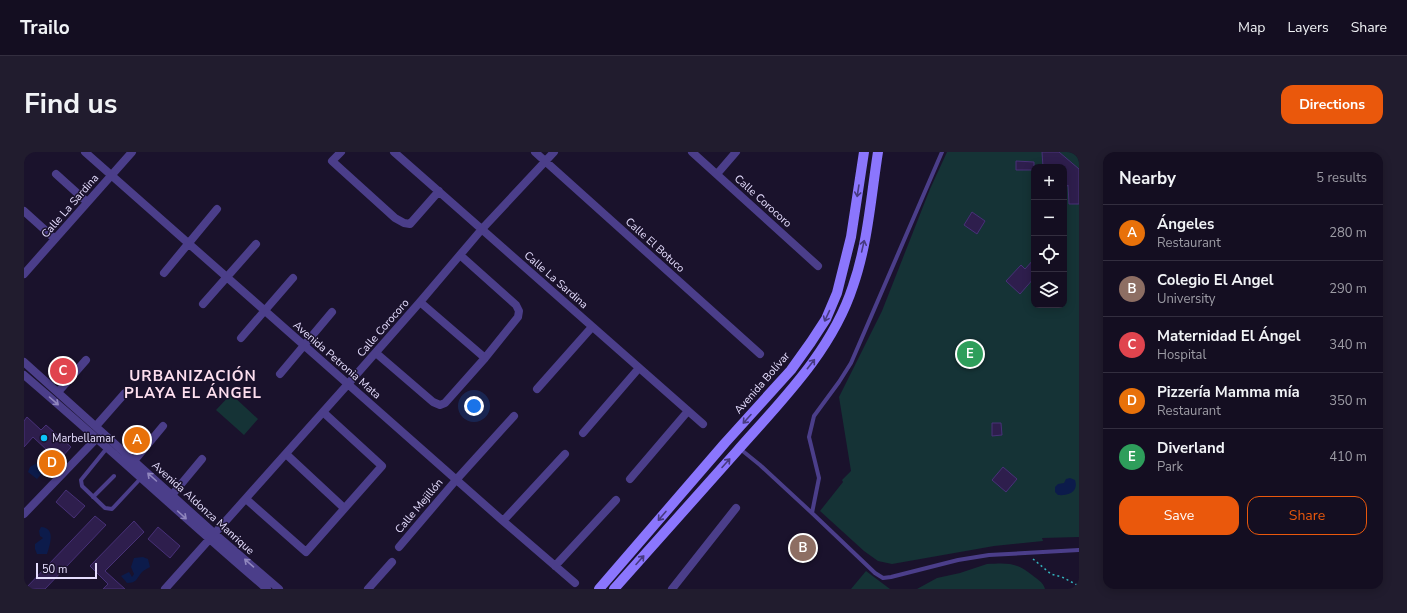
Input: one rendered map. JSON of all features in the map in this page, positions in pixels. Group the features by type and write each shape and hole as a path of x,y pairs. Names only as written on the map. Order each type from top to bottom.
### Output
{"street":[{"name":"Avenida Petronia Mata","path":"85,152 456,480 575,583"},
{"name":"Calle La Sardina","path":"24,274 132,152"},
{"path":"341,152 332,161 395,218 404,223 410,224 439,191"},
{"name":"Calle La Sardina","path":"394,152 703,424"},
{"name":"Calle El Botuco","path":"535,152 760,354"},
{"name":"Calle Corocoro","path":"165,589 376,353 482,229 554,152"},
{"name":"Calle Corocoro","path":"692,152 818,266"},
{"path":"717,174 736,152"},
{"name":"Avenida Bolívar","path":"598,589 725,443 791,370 826,319 837,293 851,237 864,152"},
{"path":"614,589 788,393 827,342 842,313 853,286 864,243 878,152"},
{"path":"56,174 87,202"},
{"path":"164,273 217,209"},
{"path":"24,211 55,239"},
{"path":"203,304 256,244"},
{"path":"376,353 433,402 440,405 445,403 485,358 518,317 519,311 516,305 460,255"},
{"path":"240,338 293,278"},
{"path":"420,302 485,358"},
{"path":"280,374 332,312"},
{"path":"537,389 592,327"},
{"path":"58,392 86,360"},
{"name":"Avenida Aldonza Manrique","path":"24,362 172,495 212,537 267,589"},
{"path":"583,433 640,368"},
{"name":"Avenida Aldonza Manrique","path":"24,375 141,478 212,537 279,589"},
{"path":"96,426 125,393"},
{"path":"630,479 688,411"},
{"path":"246,499 306,552 382,466 323,412"},
{"name":"Calle Mejillón","path":"399,547 456,480 514,416"},
{"path":"134,461 163,426"},
{"path":"24,514 97,438"},
{"path":"286,454 344,508"},
{"path":"503,521 565,454"},
{"path":"172,495 202,459"},
{"path":"555,566 616,500"},
{"path":"672,589 736,508"},
{"path":"368,589 392,562"}],"lane":[{"path":"812,513 819,478 809,437 814,416 851,363 942,152"},
{"path":"108,448 81,480 82,486 105,508 112,508 141,478"},
{"path":"739,448 760,465 875,573 883,578 958,560 989,555 1079,550"},
{"path":"93,497 114,476"}],"path":[{"path":"1026,552 1051,574 1062,577 1079,586"}],"green space":[{"path":"947,152 1079,152 1079,537 1042,538 1043,541 994,546 892,564 878,561 864,551 820,511 843,482 842,480 851,471 839,397 882,311 930,189"},
{"path":"231,394 258,419 244,435 216,410"},
{"path":"987,564 1011,564 1021,568 1040,581 1045,589 917,589 937,578 960,573"},
{"path":"866,571 890,589 851,589"}],"water":[{"path":"37,463 46,469 37,479 28,472 30,467"},
{"path":"1070,478 1075,480 1076,484 1074,490 1069,494 1058,495 1055,492 1055,487 1058,484 1064,483 1066,479"},
{"path":"41,527 49,530 51,537 47,554 37,554 35,549 35,544 43,538 40,536 39,531"},
{"path":"143,557 148,559 150,567 142,572 135,581 127,583 121,576 129,572 132,577 134,574 131,567 134,558"}],"building":[{"path":"1042,152 1059,152 1079,169 1079,204 1069,204 1067,164 1043,164"},
{"path":"1016,161 1034,162 1034,164 1031,164 1031,170 1016,170"},
{"path":"972,212 985,221 977,234 964,225"},
{"path":"1031,262 1031,281 1020,294 1006,281 1021,265 1025,269"},
{"path":"27,417 41,430 46,425 71,447 50,470 41,461 49,452 33,437 24,447 24,421"},
{"path":"992,423 1001,423 1002,435 992,436"},
{"path":"1003,467 1017,479 1006,492 992,480"},
{"path":"66,490 85,506 74,518 56,502"},
{"path":"95,516 106,525 45,589 25,589"},
{"path":"134,521 144,532 105,571 125,589 103,589 108,584 90,566"},
{"path":"158,527 180,546 170,558 148,539"}],"place":[{"name":"Diverland","path":"970,354"},
{"name":"Maternidad El Ángel","path":"63,371"},
{"name":"Marbellamar","path":"44,438"},
{"name":"Ángeles","path":"137,440"},
{"name":"Pizzería Mamma mía","path":"52,463"},
{"name":"Colegio El Angel","path":"803,548"}],"district":[{"name":"URBANIZACIÓN PLAYA EL ÁNGEL","path":"193,384"}]}
